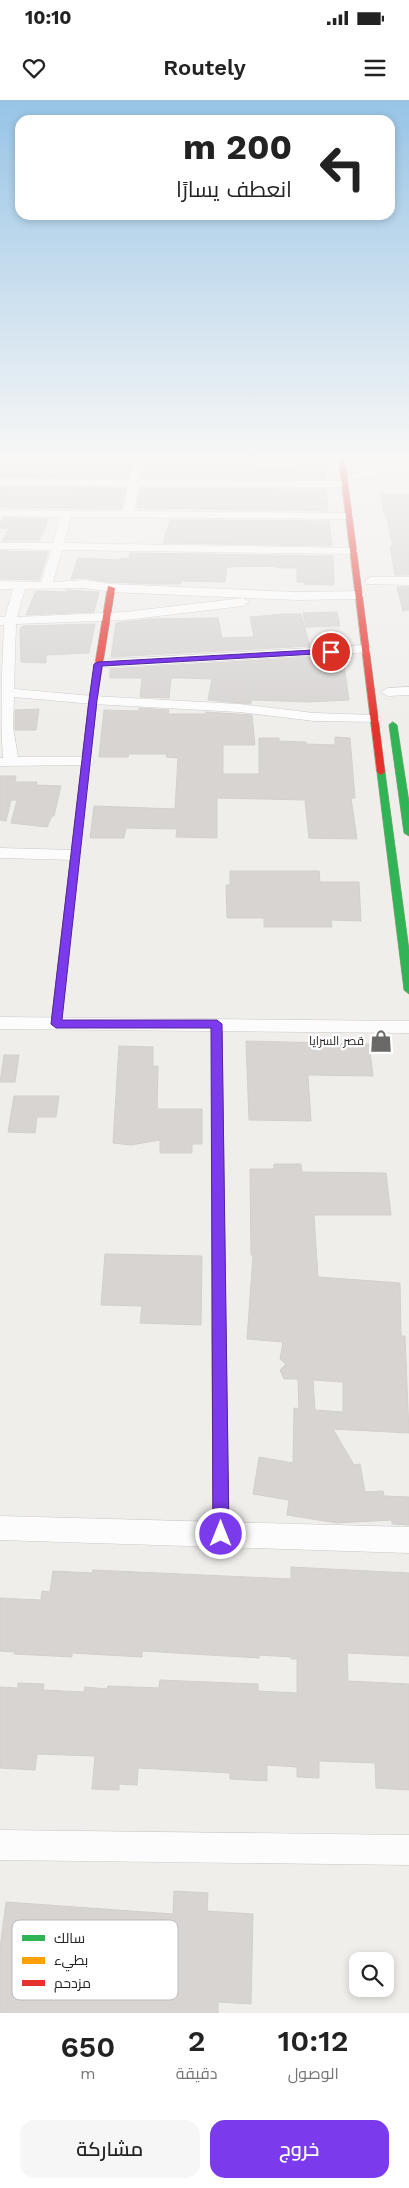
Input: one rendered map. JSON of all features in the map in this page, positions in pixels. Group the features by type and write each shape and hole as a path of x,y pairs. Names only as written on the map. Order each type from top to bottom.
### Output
{"street":[{"path":"46,586 55,549"},
{"path":"251,549 354,551 409,990"},
{"path":"369,566 374,595"},
{"path":"371,581 409,581"},
{"path":"0,585 46,586 85,584 112,588 298,596 360,595"},
{"path":"20,586 5,621 4,692 6,762 87,761"},
{"path":"56,1024 93,700 105,617 112,588"},
{"path":"5,621 146,614 298,596"},
{"path":"98,664 366,649"},
{"path":"409,691 389,696 402,739 409,833"},
{"path":"4,692 93,700 239,708 314,717 374,719"},
{"path":"0,854 74,855"},
{"path":"1,1028 56,1024 409,1027"},
{"path":"217,1024 221,1534"},
{"path":"0,1528 409,1540"},
{"path":"0,1845 409,1850"}],"building":[{"path":"391,549 409,549 409,575 395,575"},
{"path":"0,551 48,552 39,580 0,579"},
{"path":"130,553 333,556 334,585 297,582 297,568 278,568 276,566 227,567 225,582 180,581 180,584 153,584 108,582 85,578 71,579 78,558 120,560 120,558 129,559"},
{"path":"397,587 409,587 409,610 403,611"},
{"path":"67,590 99,592 94,612 26,615 36,591 67,592"},
{"path":"337,612 340,626 306,627 303,613"},
{"path":"301,614 310,646 111,657 116,623 150,619 218,618 222,638 254,637 250,617"},
{"path":"95,624 89,653 46,655 46,663 21,662 20,630 22,626"},
{"path":"313,657 343,658 349,700 307,702 251,700 251,704 208,700 212,679 182,678 171,678 169,698 140,697 142,678 110,678 110,669"},
{"path":"139,708 169,710 168,714 206,714 206,712 252,715 255,745 223,745 223,774 259,774 259,738 279,738 279,741 335,745 335,737 350,738 355,798 351,798 357,839 309,838 305,800 217,798 217,838 176,837 177,829 126,828 124,838 90,838 94,806 175,809 178,758 166,757 167,754 129,754 128,757 99,757 104,710 139,711"},
{"path":"39,709 36,730 15,730 15,710"},
{"path":"0,776 16,776 15,782 37,782 36,785 61,786 54,816 52,816 47,827 11,823 17,800 11,800 6,821 0,820"},
{"path":"230,871 319,871 320,882 359,882 361,921 331,920 332,927 264,927 264,918 227,918 226,885 230,885"},
{"path":"246,1041 369,1044 373,1076 308,1075 311,1121 249,1120"},
{"path":"119,1046 153,1047 153,1066 158,1066 157,1109 202,1109 202,1144 192,1144 192,1153 160,1153 160,1140 131,1145 113,1143"},
{"path":"4,1055 19,1055 15,1082 0,1082"},
{"path":"14,1096 59,1096 56,1117 37,1117 35,1133 8,1132"},
{"path":"274,1164 301,1164 302,1172 386,1173 391,1215 314,1215 318,1277 400,1283 401,1336 405,1336 409,1433 333,1429 354,1465 360,1464 365,1492 383,1491 384,1496 409,1497 409,1525 392,1524 392,1520 337,1523 287,1515 289,1500 253,1494 259,1457 293,1463 294,1408 299,1409 298,1379 284,1379 280,1370 286,1364 280,1359 283,1342 247,1339 253,1255 251,1255 250,1169 274,1169","holes":["313,1380 343,1382 343,1412 315,1410"]},
{"path":"105,1254 202,1256 201,1325 140,1323 142,1306 101,1305"},
{"path":"291,1567 409,1573 409,1656 347,1653 348,1681 409,1684 409,1790 376,1788 375,1763 319,1761 319,1778 297,1777 297,1767 267,1765 267,1781 230,1779 230,1773 138,1768 137,1785 119,1784 119,1790 92,1789 95,1756 37,1754 35,1770 0,1768 0,1687 18,1688 18,1683 44,1684 43,1690 84,1692 85,1687 107,1689 108,1686 159,1688 160,1680 258,1684 258,1691 297,1693 297,1659 259,1655 259,1658 142,1651 142,1657 72,1653 72,1657 14,1654 15,1652 0,1651 0,1598 41,1600 42,1591 50,1592 53,1571 92,1573 93,1570 291,1579"},
{"path":"174,1891 208,1893 207,1911 253,1914 251,2004 218,2002 218,2013 0,2013 0,1948 6,1902 173,1914"}],"traffic: fast":[{"path":"393,725 409,833"},
{"path":"381,772 409,990"}],"traffic: slow":[{"path":"56,1024 82,795"},
{"path":"217,1024 219,1334"}],"traffic: jam":[{"path":"353,549 381,772"},
{"path":"82,795 93,700 111,588"},
{"path":"219,1334 221,1534"}],"place":[{"name":"قصر السرايا","path":"381,1041"}],"route":[{"path":"221,1534 217,1024 56,1024 93,700 98,664 331,652"}]}
